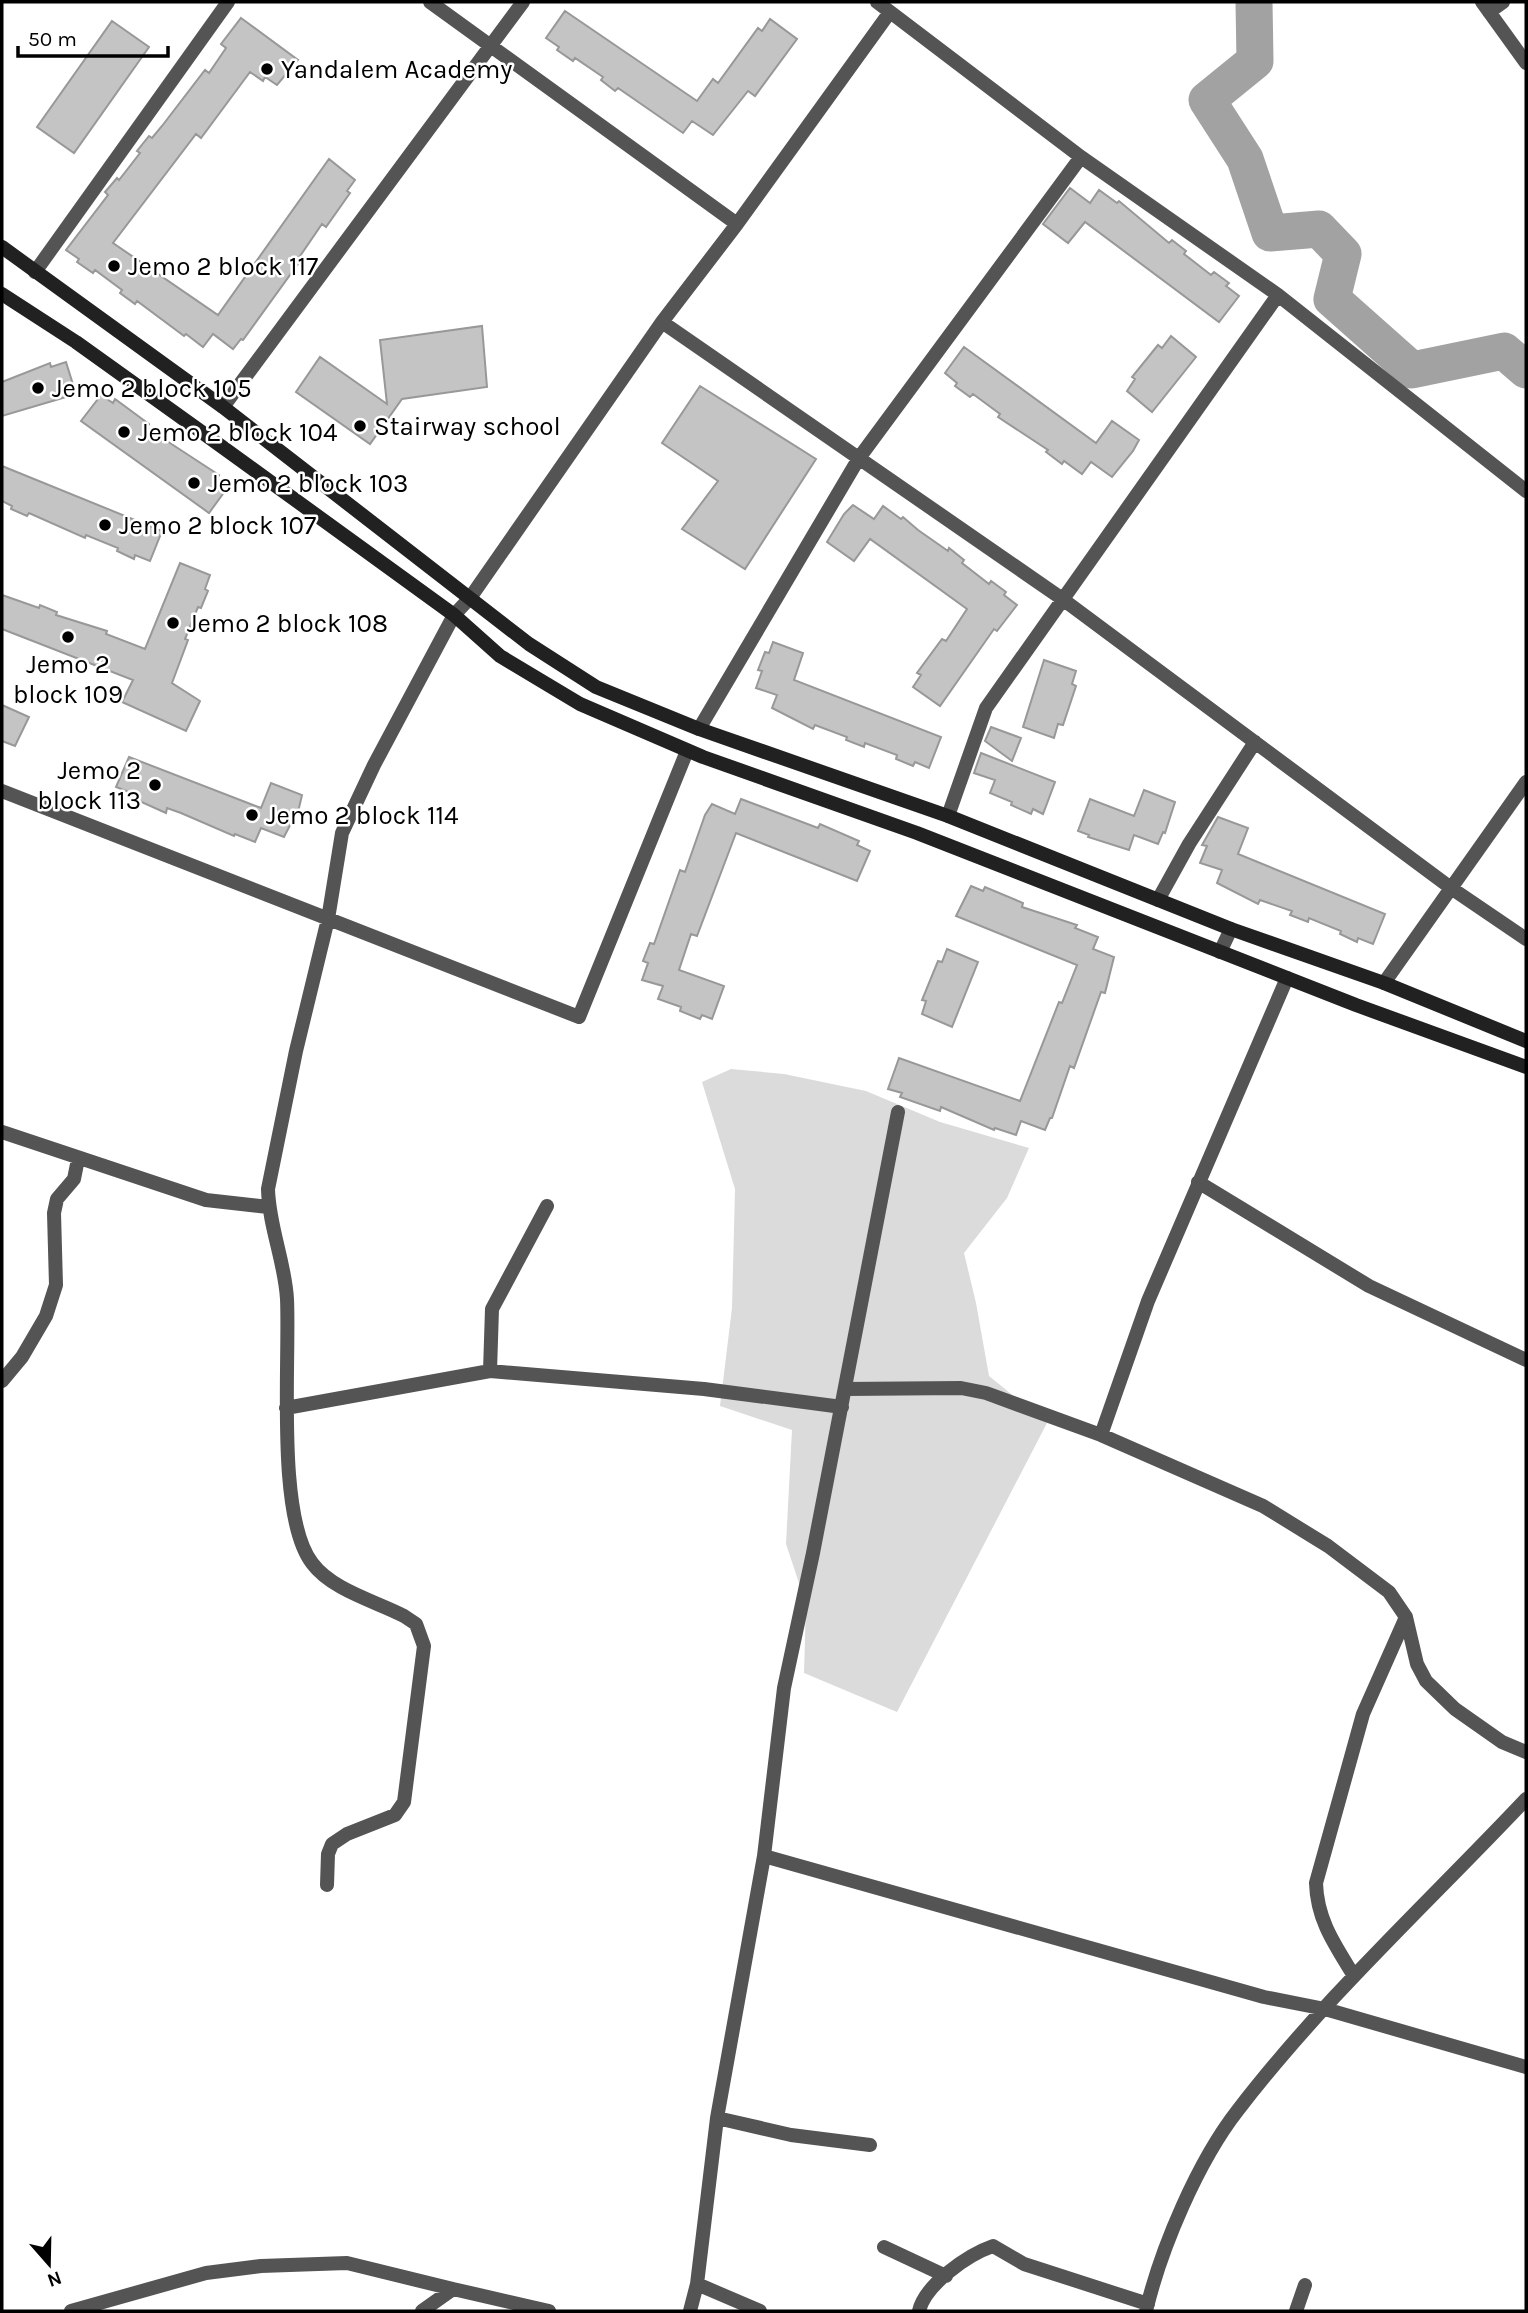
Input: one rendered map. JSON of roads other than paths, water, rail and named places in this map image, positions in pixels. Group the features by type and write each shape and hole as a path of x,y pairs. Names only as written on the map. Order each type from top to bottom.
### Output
{"street":[{"path":"35,272 228,2"},
{"path":"430,2 737,224"},
{"path":"223,407 523,2"},
{"path":"877,2 1081,157 1278,295 1526,491"},
{"path":"1503,2 1485,7 1526,63"},
{"path":"327,1885 328,1854 332,1844 347,1833 395,1815 404,1802 424,1646 416,1624 328,1580 313,1564 303,1547 293,1496 286,1408 287,1297 268,1207 268,1189 293,1063 328,919 342,833 374,765 454,615 470,598 662,322 737,224 890,12"},
{"path":"699,729 859,458 1081,157"},
{"path":"2,247 223,407 529,644 596,687 699,729 948,816 1231,929 1384,983 1526,1041"},
{"path":"2,295 108,365 454,615 500,656 592,710 687,751 917,833 1526,1068"},
{"path":"948,816 986,708 1061,598 1278,295"},
{"path":"662,322 1061,598 1451,888 1526,939"},
{"path":"1158,900 1189,844 1255,742"},
{"path":"2,791 579,1017 687,751"},
{"path":"1384,983 1526,782"},
{"path":"1220,952 1231,929"},
{"path":"1101,1435 1148,1301 1287,978"},
{"path":"690,2311 697,2284 717,2118 764,1856 784,1688 842,1407 898,1112"},
{"path":"2,1132 206,1200 268,1207"},
{"path":"2,1381 22,1357 46,1316 56,1285 54,1213 57,1199 74,1180 78,1158"},
{"path":"1198,1182 1369,1286 1526,1360"},
{"path":"491,1371 492,1309 547,1206"},
{"path":"286,1408 491,1371 704,1389 842,1407"},
{"path":"845,1389 961,1388 986,1393 1101,1435 1263,1506 1328,1546 1389,1592 1406,1617 1417,1664 1426,1681 1455,1709 1502,1742 1526,1752"},
{"path":"1354,1976 1324,1927 1317,1903 1316,1883 1363,1714 1406,1617"},
{"path":"919,2311 922,2297 979,2251 993,2246 1024,2264 1147,2308 1186,2196 1236,2111 1354,1976 1526,1799"},
{"path":"764,1856 1264,1997 1325,2009 1526,2067"},
{"path":"717,2118 791,2134 870,2145"},
{"path":"884,2247 946,2276"},
{"path":"71,2311 206,2273 261,2266 346,2263 549,2311"},
{"path":"697,2284 760,2311"},
{"path":"1296,2311 1305,2285"},
{"path":"422,2311 453,2289"}],"waterway":[{"path":"1254,2 1255,61 1207,100 1245,159 1270,233 1319,229 1343,254 1332,299 1412,370 1504,351 1526,370"}],"place":[{"name":"Yandalem Academy","path":"267,69"},
{"name":"Jemo 2 block 117","path":"114,266"},
{"name":"Jemo 2 block 105","path":"38,388"},
{"name":"Stairway school","path":"360,426"},
{"name":"Jemo 2 block 104","path":"124,432"},
{"name":"Jemo 2 block 103","path":"194,483"},
{"name":"Jemo 2 block 107","path":"105,525"},
{"name":"Jemo 2 block 108","path":"173,623"},
{"name":"Jemo 2 block 109","path":"68,637"},
{"name":"Jemo 2 block 113","path":"155,785"},
{"name":"Jemo 2 block 114","path":"252,815"}]}
